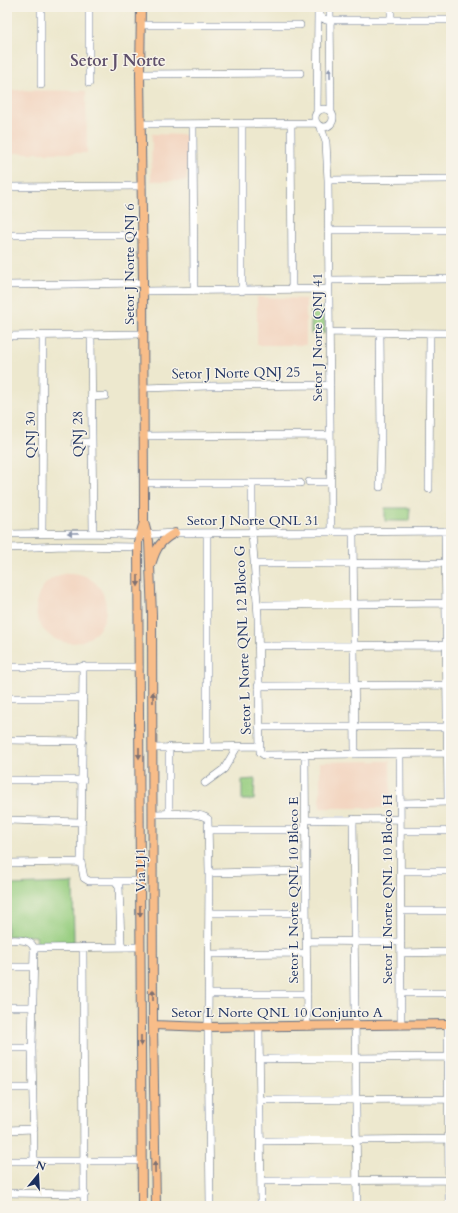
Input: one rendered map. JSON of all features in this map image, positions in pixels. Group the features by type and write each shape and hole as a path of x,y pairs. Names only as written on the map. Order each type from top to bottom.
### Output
{"main road":[{"name":"Setor J Norte QNJ 6","path":"141,7 142,25 140,74 144,534"},
{"path":"151,569 157,548 165,539 175,533"},
{"name":"Via LJ1","path":"142,1206 138,548 144,534"},
{"name":"Via LJ1","path":"144,534 151,569 152,615 153,1025 156,1206"},
{"path":"138,615 139,612 143,611 152,615"},
{"path":"139,724 148,728 153,725"},
{"path":"140,836 141,839 145,840 152,838"},
{"path":"140,852 142,849 146,850 153,856"},
{"name":"Setor L Norte QNL 10 Conjunto A","path":"153,1025 208,1027 449,1024"},
{"path":"142,1094 143,1096 147,1097 155,1094"},
{"path":"142,1108 143,1106 147,1106 154,1110"}],"street":[{"path":"41,7 41,85"},
{"path":"89,7 89,83"},
{"path":"326,142 330,125 333,120 331,112 330,7"},
{"path":"392,7 392,20"},
{"path":"317,9 321,17 330,20 451,20"},
{"path":"317,9 317,120 326,142"},
{"path":"142,25 300,25"},
{"path":"140,74 300,73"},
{"path":"317,120 323,109 331,112"},
{"path":"141,124 291,124 317,120"},
{"path":"317,120 324,128 330,125"},
{"path":"193,124 194,289"},
{"path":"242,124 242,291"},
{"path":"291,124 292,289"},
{"name":"Setor J Norte QNJ 41","path":"326,142 330,280 331,532"},
{"path":"328,180 451,180"},
{"path":"7,187 142,186"},
{"path":"328,230 451,230"},
{"path":"7,236 142,235"},
{"path":"330,280 451,279"},
{"path":"7,285 143,287 242,291 329,289"},
{"path":"330,332 451,333"},
{"path":"380,333 380,487"},
{"path":"429,489 430,333"},
{"path":"7,336 142,334"},
{"name":"QNJ 28","path":"91,335 92,442 96,533 102,538 100,546"},
{"name":"QNJ 30","path":"42,336 42,534"},
{"name":"Setor J Norte QNJ 25","path":"143,388 330,385"},
{"path":"91,397 105,396"},
{"path":"143,436 330,435"},
{"path":"75,443 92,442"},
{"path":"309,482 330,482"},
{"path":"144,483 300,483"},
{"name":"Setor L Norte QNL 12 Bloco G","path":"252,484 252,533 258,606 259,748"},
{"path":"400,803 449,802 446,685 446,563 448,531"},
{"name":"Setor J Norte QNL 31","path":"7,534 352,533 448,531"},
{"path":"207,533 207,746"},
{"path":"352,533 354,563 355,754"},
{"path":"7,548 100,546 138,548"},
{"path":"255,564 446,563"},
{"path":"258,606 446,603"},
{"path":"258,646 446,645"},
{"path":"83,666 81,862 84,878 86,880 119,883 140,881"},
{"path":"7,667 139,667"},
{"path":"258,686 355,687 446,685"},
{"path":"7,698 83,698"},
{"path":"259,727 447,726"},
{"path":"7,740 82,741"},
{"path":"153,748 207,746 259,748 264,754 447,753"},
{"path":"169,747 169,814"},
{"path":"205,783 224,769 237,747"},
{"name":"Setor L Norte QNL 10 Bloco E","path":"305,754 307,1026"},
{"name":"Setor L Norte QNL 10 Bloco H","path":"400,754 400,942 402,1025"},
{"path":"7,780 82,780"},
{"path":"153,814 197,814 208,819 210,1206"},
{"path":"353,819 357,1206"},
{"path":"306,820 400,819"},
{"path":"7,820 82,822"},
{"path":"209,830 306,830"},
{"path":"400,831 451,831"},
{"path":"7,863 81,862"},
{"path":"209,873 306,871"},
{"path":"400,871 451,871"},
{"path":"119,883 121,946"},
{"path":"401,911 451,911"},
{"path":"209,913 306,913"},
{"path":"7,940 24,940 31,943 34,948 32,1007 34,1161"},
{"path":"306,941 400,942"},
{"path":"34,948 140,947"},
{"path":"83,948 84,1206"},
{"path":"401,953 451,952"},
{"path":"209,954 306,953"},
{"path":"7,967 33,967"},
{"path":"401,993 451,992"},
{"path":"210,994 307,994"},
{"path":"7,1007 32,1007"},
{"path":"449,1024 449,1206"},
{"path":"259,1026 261,1206"},
{"path":"7,1048 32,1048"},
{"path":"260,1059 448,1057"},
{"path":"7,1088 33,1088"},
{"path":"260,1100 448,1099"},
{"path":"7,1130 34,1129"},
{"path":"261,1141 448,1139"},
{"path":"7,1161 142,1160"},
{"path":"261,1181 449,1180"},
{"path":"7,1193 85,1194"}],"shaded area":[{"path":"7,90 86,91 87,153 7,153"},
{"path":"152,134 187,135 187,181 151,181"},
{"path":"257,297 306,299 306,345 257,345"},
{"path":"64,573 78,573 91,578 101,588 106,601 106,615 101,628 91,638 78,643 64,643 51,638 41,628 36,615 36,601 41,588 51,578"},
{"path":"390,761 391,808 320,808 320,762"}],"green space":[{"path":"311,308 325,308 325,333 311,334"},
{"path":"385,508 410,508 409,521 385,521"},
{"path":"255,779 254,800 242,800 242,780"},
{"path":"73,883 74,942 37,945 36,936 7,936 7,885"}],"district":[{"name":"Setor J Norte","path":"118,61"}]}
